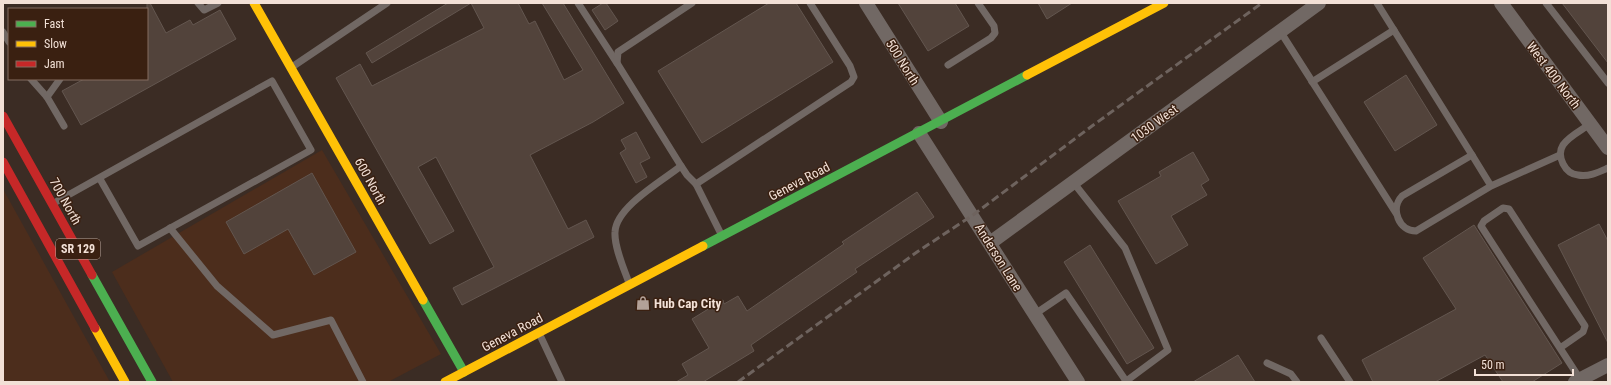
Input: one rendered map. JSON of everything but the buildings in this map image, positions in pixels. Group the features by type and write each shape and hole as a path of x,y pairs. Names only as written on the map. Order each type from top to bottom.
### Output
{"main road":[{"name":"600 North","path":"254,3 466,375"},
{"name":"Geneva Road","path":"445,382 466,375 539,332 941,122 1164,3"},
{"name":"700 North","path":"3,116 152,382"},
{"name":"SR 129","path":"3,162 125,382"}],"street":[{"name":"500 North","path":"866,3 941,122"},
{"name":"1030 West","path":"990,243 1318,3"},
{"name":"West 400 North","path":"1501,3 1608,148"},
{"name":"Anderson Lane","path":"919,133 1078,382"},
{"path":"1577,381 1608,365"}],"lane":[{"path":"198,3 204,10 218,3"},
{"path":"291,67 387,3"},
{"path":"578,3 681,166 696,184 722,236"},
{"path":"617,63 618,52 692,3"},
{"path":"696,184 851,82 854,77 850,66 810,3"},
{"path":"948,65 991,38 995,33 994,26 978,3"},
{"path":"1377,3 1491,186"},
{"path":"1546,3 1608,83"},
{"path":"1312,82 1394,30"},
{"path":"1280,31 1405,229 1408,231 1416,231 1491,186 1560,155"},
{"path":"32,80 47,97 64,126"},
{"path":"47,97 59,80"},
{"path":"53,204 100,179 272,81 311,150 138,246 100,179"},
{"path":"1590,124 1563,145 1560,155 1563,163 1567,169 1577,175 1594,174 1608,168"},
{"path":"1396,213 1395,206 1402,196 1472,155"},
{"path":"629,285 618,249 615,232 620,215 632,203 681,166"},
{"path":"1035,314 1066,293 1126,382 1168,350 1125,248 1073,182"},
{"path":"1560,348 1583,332 1585,326 1509,209 1503,208 1484,221 1481,226 1560,348 1577,381"},
{"path":"170,228 217,286 273,335 332,320 363,382"},
{"path":"539,332 562,382"},
{"path":"1321,338 1350,382"},
{"path":"1267,363 1291,374 1298,382"}],"shaded area":[{"path":"322,150 441,354 388,382 173,382 112,272"},
{"path":"3,189 110,382 3,382"}],"railway":[{"path":"738,382 917,252 973,215 1092,126 1262,3"}],"traffic: fast":[{"path":"703,246 1027,75"},
{"path":"92,275 152,382"},
{"path":"423,300 464,372"}],"traffic: slow":[{"path":"254,3 423,300"},
{"path":"1027,75 1164,3"},
{"path":"445,382 703,246"},
{"path":"95,328 125,382"}],"traffic: jam":[{"path":"3,116 92,275"},
{"path":"3,162 95,328"}],"place":[{"name":"Hub Cap City","path":"643,303"}]}
